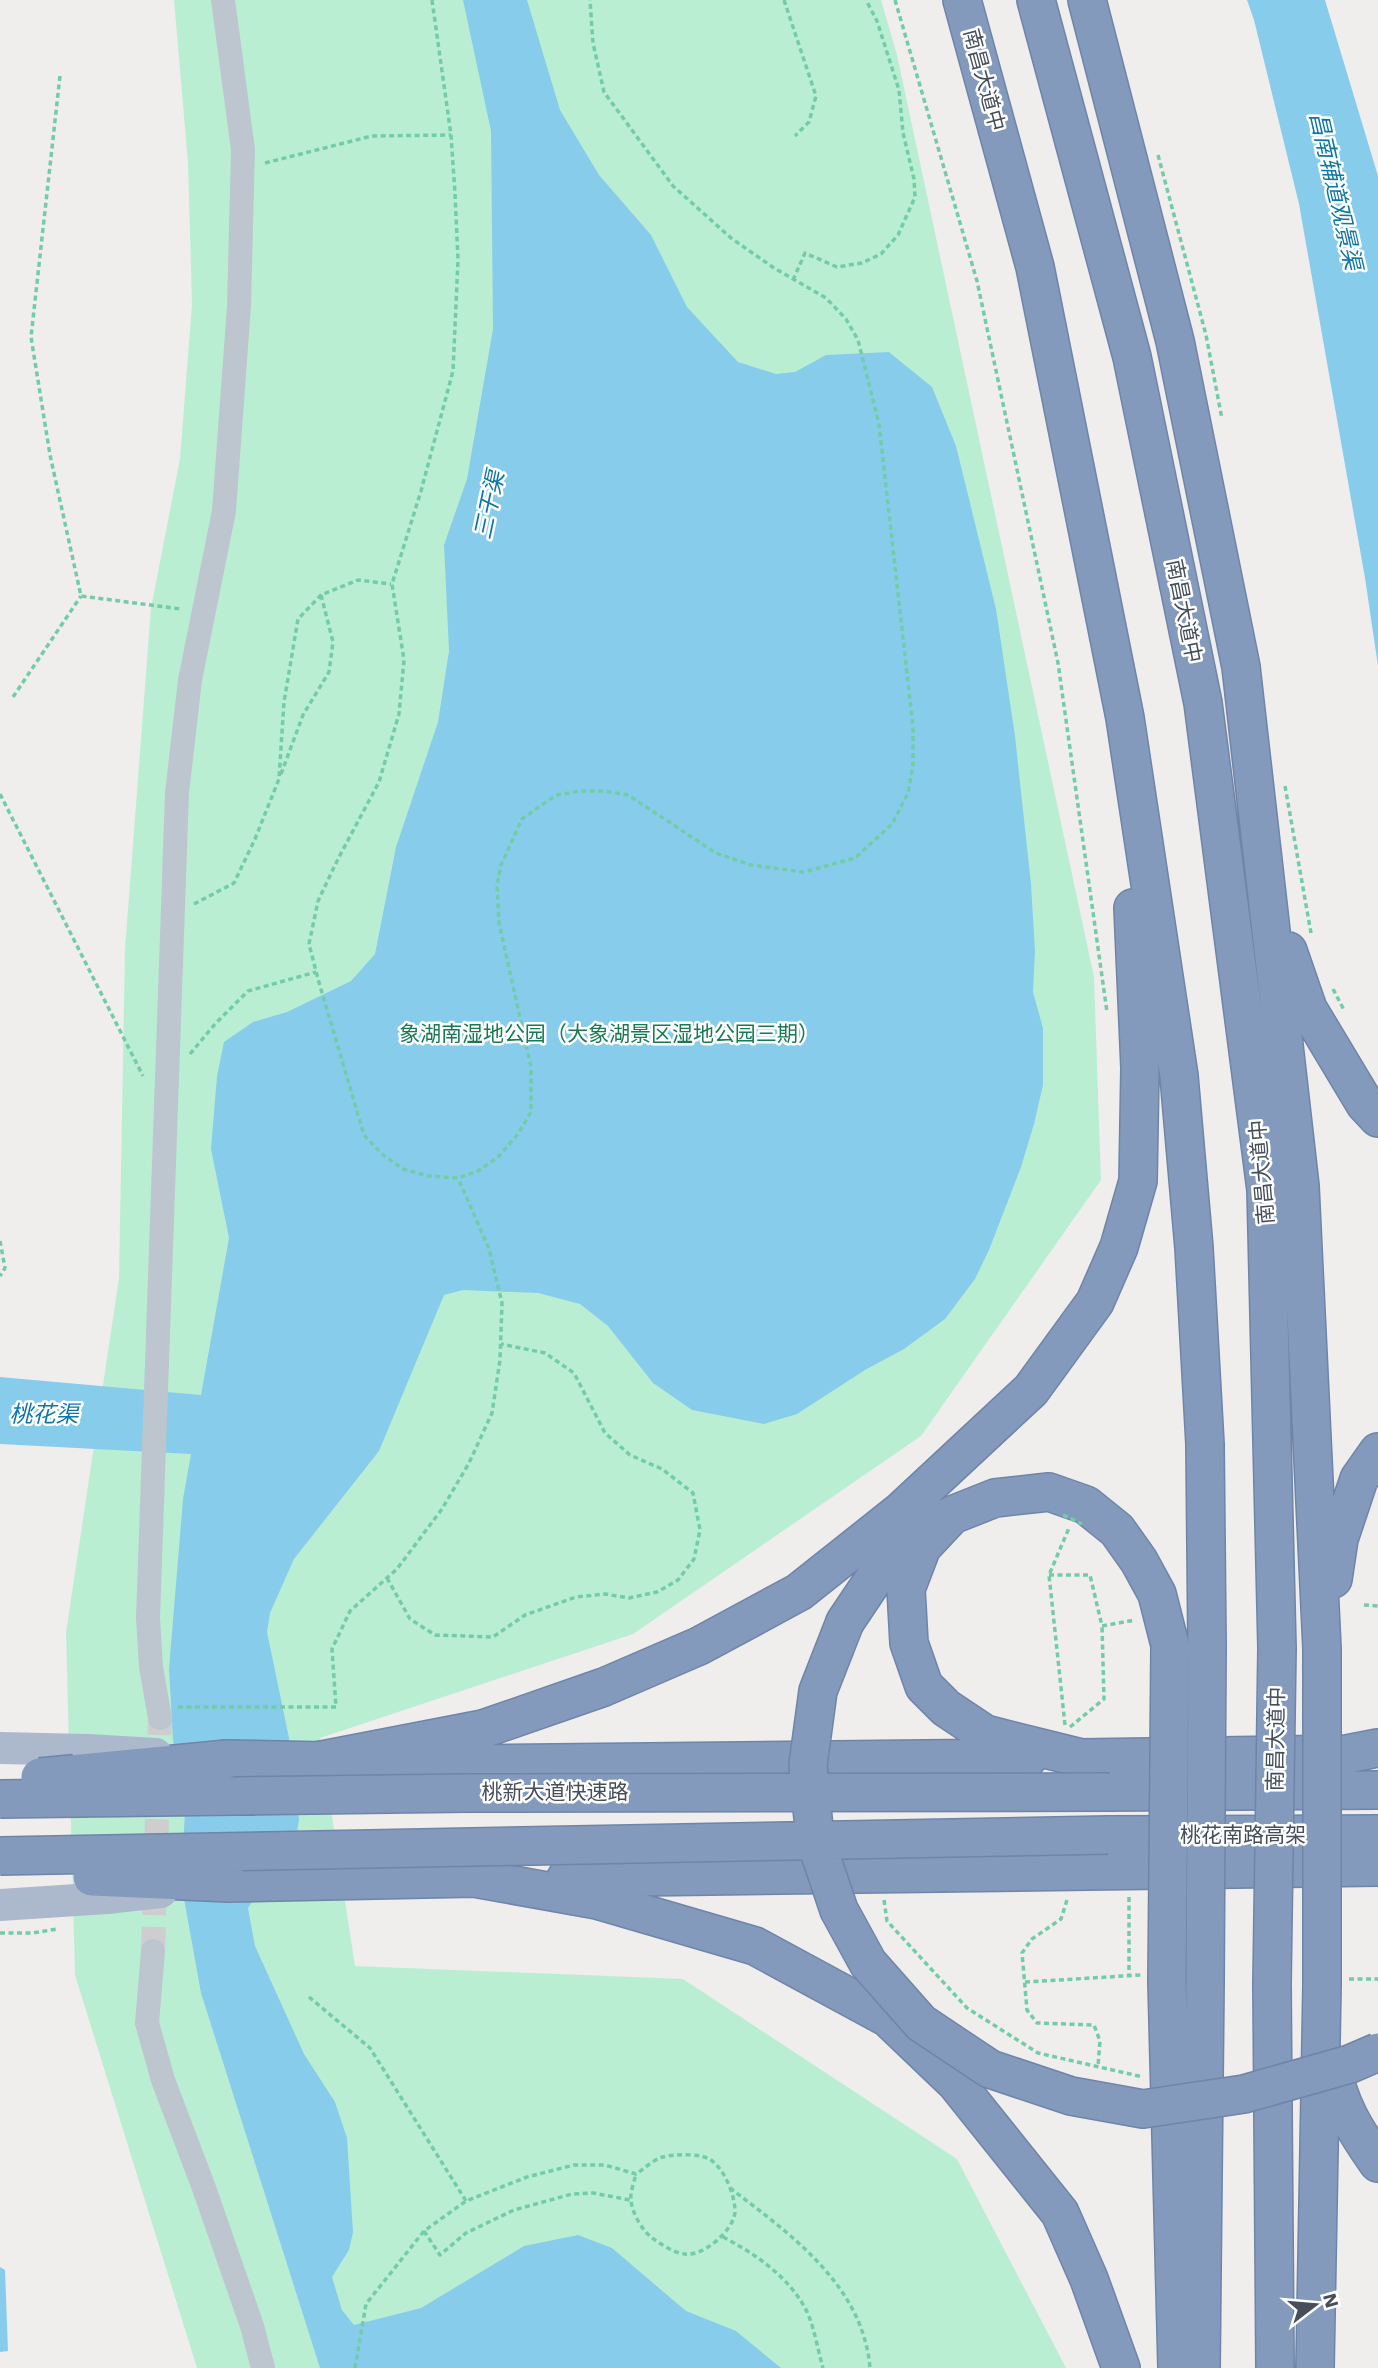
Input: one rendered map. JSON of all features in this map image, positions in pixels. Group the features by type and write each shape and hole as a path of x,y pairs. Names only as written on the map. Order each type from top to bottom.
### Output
{"highway":[{"name":"南昌大道中","path":"962,0 1035,267 1125,718 1181,1089 1194,1248 1205,1444 1207,1646 1201,2368"},
{"name":"南昌大道中","path":"1036,0 1132,357 1203,703 1266,1190 1278,1648 1272,1984 1275,2368"},
{"path":"1087,0 1175,341 1241,667 1279,925 1308,1009 1372,1111"},
{"path":"1241,667 1300,1186 1322,1649 1322,1985 1315,2368"},
{"path":"1125,718 1140,1068 1138,1181 1119,1247 1095,1302 1031,1390 943,1497 890,1555 845,1622 818,1691 808,1765 815,1839 839,1910 868,1963 921,2023 990,2069 1071,2096 1143,2109 1244,2095 1350,2064 1378,2052"},
{"path":"312,1762 483,1729 604,1687 699,1646 799,1592 901,1511 1031,1390"},
{"path":"1322,1649 1339,1539 1359,1479 1378,1452"},
{"path":"1177,2368 1167,1982 1170,1646 1157,1594 1139,1561 1117,1530 1086,1505 1049,1492 995,1498 952,1515 922,1547 906,1589 909,1643 924,1686 946,1708 985,1734 1075,1740 1368,1752"},
{"path":"0,1780 227,1759 469,1765 1075,1740"},
{"name":"桃花南路高架","path":"1110,1791 1378,1790"},
{"name":"桃新大道快速路","path":"0,1799 468,1793 1110,1791"},
{"name":"桃花南路高架","path":"0,1856 1108,1835 1378,1834"},
{"path":"1289,1867 1378,1875"},
{"path":"0,1872 229,1883 1378,1867"},
{"path":"474,1878 597,1900 755,1946 888,2018 956,2083 1059,2213 1089,2279 1121,2368"},
{"path":"1322,1985 1335,2087 1356,2132 1378,2162"}],"main road":[{"path":"0,1748 88,1750 227,1759"},
{"path":"0,1905 107,1898 229,1883"}],"lane":[{"path":"160,1712 151,1667 148,1618 157,1084 173,914 177,793 190,680 224,511 239,306 243,150 223,0"},
{"path":"153,1951 147,2023 163,2080 252,2326 263,2368"}],"path":[{"path":"432,0 452,135 458,260 453,371 421,491 392,584 404,660 399,714 379,782 318,901 310,944 364,1135 383,1155 404,1169 428,1176 458,1178 478,1171 498,1157 518,1134 531,1112 531,1067 499,923 497,886 501,864 522,819 557,794 604,791 628,795 716,853 751,865 804,872 855,858 892,824 908,793 913,765 913,727 879,424 858,340 846,319 826,298 793,280 731,238 673,186 604,92 593,43 590,0"},
{"path":"784,0 816,96 809,122 795,136"},
{"path":"793,280 806,253 836,267 862,262 881,254 898,235 915,197 915,178 903,133 899,90 877,21 866,0"},
{"path":"895,0 977,281 1058,663 1108,1018"},
{"path":"13,697 81,596 50,455 31,337 60,76"},
{"path":"243,169 372,136 452,135"},
{"path":"279,779 284,702 298,619 321,595 358,580 392,584"},
{"path":"173,914 234,883 255,839 303,715 329,672 333,642 321,595"},
{"path":"81,596 204,611"},
{"path":"0,794 157,1084 248,991 316,972"},
{"path":"160,1712 336,1707 332,1649 350,1611 397,1569 442,1509 469,1462 492,1413 500,1360 502,1303 489,1249 458,1178"},
{"path":"0,1241 5,1268 0,1276"},
{"path":"387,1578 410,1619 435,1635 493,1637 525,1615 576,1597 605,1594 629,1598 657,1592 678,1580 694,1559 700,1530 693,1493 662,1469 630,1455 605,1433 574,1373 545,1353 501,1344"},
{"path":"1054,1511 1082,1524"},
{"path":"1074,1515 1049,1575 1075,1740"},
{"path":"1049,1575 1090,1575 1102,1626 1104,1699 1075,1740"},
{"path":"1364,1605 1378,1606"},
{"path":"1102,1626 1136,1620"},
{"path":"1069,1891 1061,1919 1032,1939 1022,1953 1027,2010 1037,2023 1094,2025 1100,2041 1097,2078"},
{"path":"1128,1891 1129,1975"},
{"path":"883,1892 887,1921 967,2008 1038,2053 1154,2079"},
{"path":"0,1933 33,1933 61,1928"},
{"path":"309,1997 370,2048 466,2201"},
{"path":"690,2156 709,2159 723,2173 735,2215 723,2236 703,2250 686,2255 669,2248 650,2236 637,2218 630,2200 636,2174 661,2157 690,2156"},
{"path":"355,2368 366,2304 424,2231 466,2201 527,2177 575,2165 605,2165 636,2174"},
{"path":"729,2188 792,2236 847,2297 861,2330 870,2368"},
{"path":"424,2231 440,2255 466,2233 514,2210 572,2194 593,2193 630,2200"},
{"path":"723,2236 747,2250 785,2280 807,2313 823,2368"}],"green space":[{"name":"象湖南湿地公园（大象湖景区湿地公园三期）","path":"174,0 881,0 897,55 1094,977 1101,1180 921,1436 633,1634 320,1738 355,1966 683,1979 957,2159 1066,2368 197,2368 75,1975 66,1633 119,1278 125,949 151,608 180,459 192,304 188,163"}],"water":[{"path":"463,0 527,0 560,110 599,175 651,235 687,307 738,362 776,374 795,372 826,355 889,352 932,387 956,446 996,609 1015,736 1031,884 1035,951 1033,992 1043,1028 1043,1085 1021,1167 975,1279 945,1319 904,1349 865,1370 797,1414 764,1424 692,1410 653,1383 608,1326 580,1304 538,1293 463,1290 444,1295 379,1451 294,1559 270,1613 267,1632 294,1762 299,1820 296,1838 248,1908 255,1946 304,2054 335,2102 347,2138 353,2232 349,2250 332,2277 342,2310 354,2325 421,2308 524,2246 578,2235 612,2248 686,2311 736,2331 781,2368 320,2368 201,1993 181,1882 185,1812 173,1740 169,1669 183,1499 191,1454 0,1444 0,1377 201,1395 229,1238 211,1149 217,1076 224,1042 253,1022 287,1012 351,981 375,954 396,847 438,722 449,651 444,545 467,479 493,329 491,131"},
{"name":"昌南辅道观景渠","path":"1247,0 1325,0 1378,176 1378,666 1299,204"},
{"path":"0,2267 5,2270 8,2351 0,2352"}],"tunnel":[{"path":"153,1951 160,1718"}],"water label":[{"name":"三干渠","path":"489,505"},
{"name":"桃花渠","path":"44,1414"}]}
